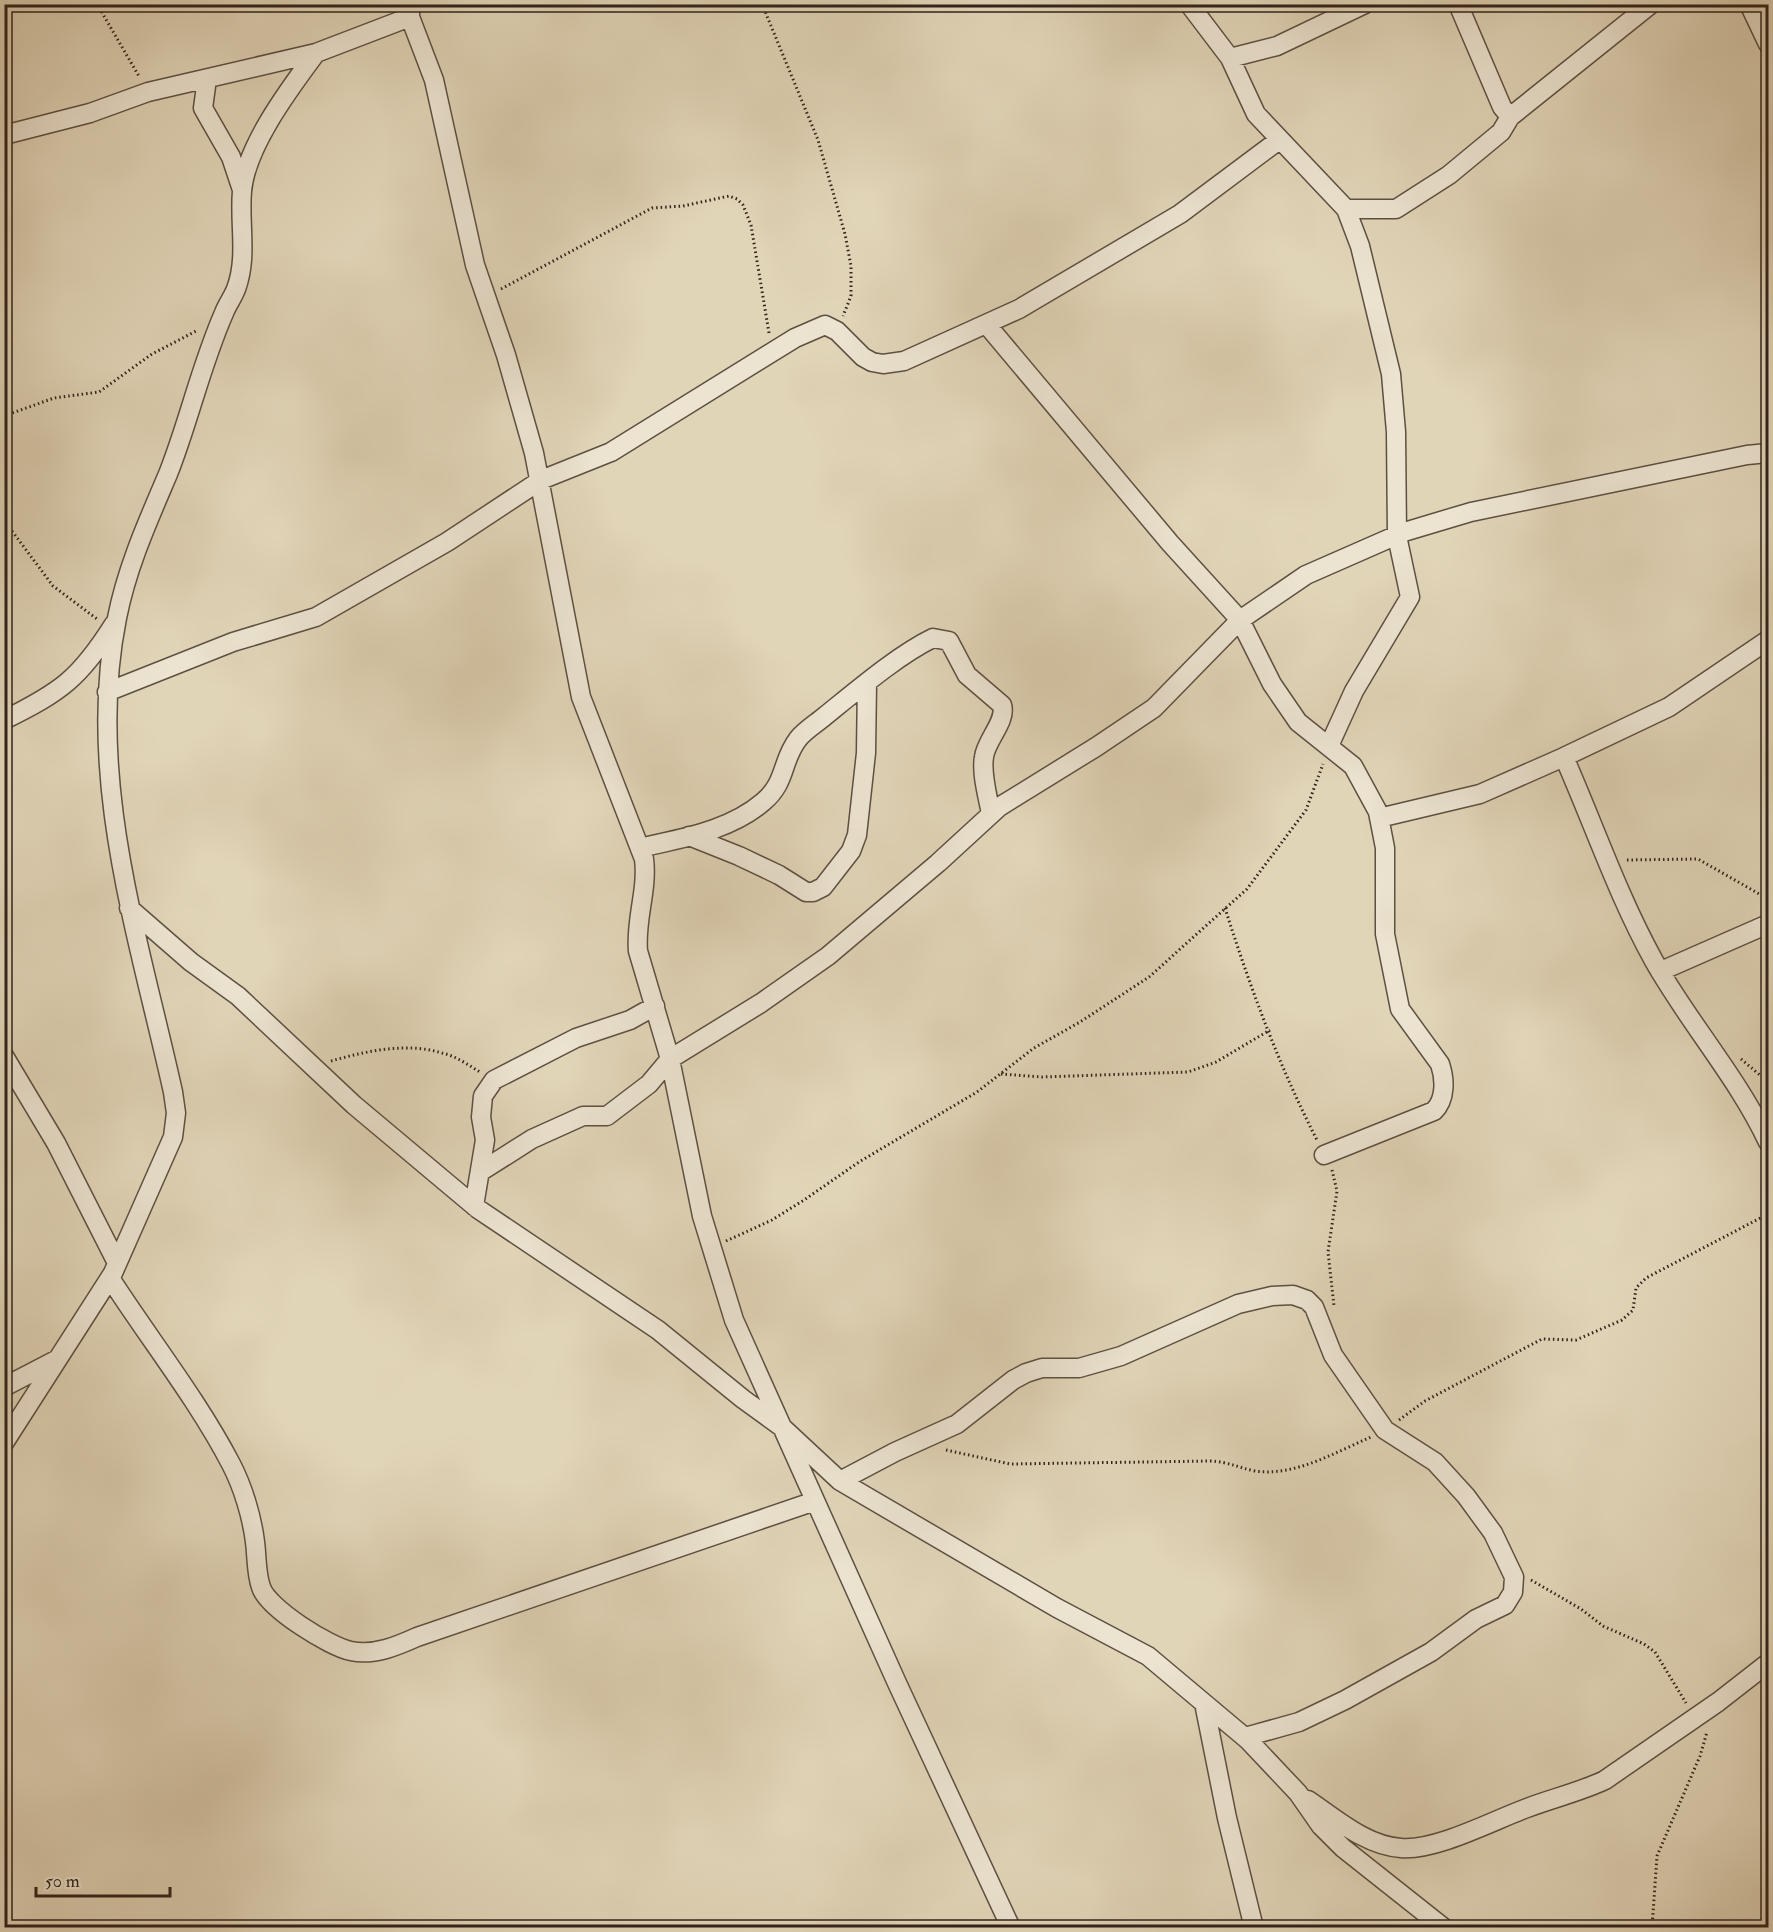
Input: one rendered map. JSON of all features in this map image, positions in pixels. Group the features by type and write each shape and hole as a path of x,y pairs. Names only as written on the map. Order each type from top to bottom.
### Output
{"street":[{"path":"1189,4 1230,58 1256,114 1346,209 1360,246 1391,374 1396,432 1397,536 1410,597 1354,691 1329,746"},
{"path":"1230,58 1277,45 1365,4"},
{"path":"1458,4 1502,107 1510,117"},
{"path":"1346,209 1396,209 1449,175 1501,132 1510,117 1651,4"},
{"path":"1749,4 1768,44"},
{"path":"4,135 90,113 148,92 316,53 410,11 434,80 475,265 506,355 541,480 562,609 581,697 640,849 646,873 636,932 638,951 670,1059 711,1248 734,1320 1011,1928"},
{"path":"4,1443 113,1271 169,1147 176,1113 120,865 107,692 113,625 141,536 168,472 222,319 240,276 243,245 242,190 250,160 279,102 316,53"},
{"path":"207,79 204,108 231,157 242,190"},
{"path":"107,692 233,642 316,617 447,542 541,480 611,452 818,326 825,325 837,331 863,357 883,364 904,361 987,325 1019,309 1180,214 1279,140"},
{"path":"987,325 1170,543 1240,620 1272,684 1298,722 1353,766 1379,818 1385,848 1385,934 1393,984 1400,1008 1440,1064 1443,1074 1443,1094 1434,1111 1324,1155"},
{"path":"480,1172 532,1138 574,1119 586,1115 607,1116 649,1084 670,1059 810,969 938,864 991,814 1027,788 1096,747 1154,708 1240,620 1306,574 1397,536 1471,512 1747,455 1768,453"},
{"path":"4,720 45,700 77,675 91,660 113,625"},
{"path":"640,849 689,836 740,818 764,802 779,786 790,751 798,738 867,683 927,641 938,638 949,641 968,675 977,686 998,699 1004,710 983,759 991,814"},
{"path":"1379,818 1470,797 1564,757 1669,707 1768,640"},
{"path":"689,836 749,860 806,891 813,892 823,887 851,851 857,834 866,753 867,683"},
{"path":"1564,757 1629,912 1660,971 1743,1097 1768,1142"},
{"path":"129,909 191,962 238,996 312,1067 474,1206 658,1330 743,1400 783,1428 840,1481 1057,1608 1148,1656 1245,1737 1298,1793 1321,1826 1342,1848 1444,1928"},
{"path":"1660,971 1768,924"},
{"path":"474,1206 485,1140 481,1117 483,1096 494,1080 576,1038 630,1020 655,1006"},
{"path":"4,1056 56,1143 113,1271 201,1411 232,1466 241,1485 254,1539 261,1587 268,1601 290,1618 352,1651 394,1647 417,1637 815,1501"},
{"path":"840,1481 895,1452 957,1424 1013,1380 1026,1373 1042,1368 1078,1368 1122,1356 1238,1304 1272,1296 1293,1295 1307,1300 1314,1307 1333,1355 1385,1430 1436,1462 1466,1496 1493,1533 1515,1584 1505,1605 1476,1619 1431,1652 1345,1700 1299,1722 1245,1737"},
{"path":"4,1387 57,1360"},
{"path":"1298,1793 1359,1834 1401,1848 1417,1847 1483,1827 1528,1807 1586,1789 1605,1780 1701,1723 1768,1663"},
{"path":"1204,1703 1227,1818 1254,1928"}],"path":[{"path":"97,4 148,92"},
{"path":"762,4 818,140 846,234 851,266 850,296 837,331"},
{"path":"486,298 538,267 652,208 683,206 729,196 744,205 751,225 759,288 773,352"},
{"path":"4,416 54,398 99,392 152,354 222,319"},
{"path":"4,527 12,531 53,586 113,625"},
{"path":"711,1248 796,1205 859,1162 977,1092 1034,1048 1080,1022 1149,977 1247,889 1306,810 1329,746"},
{"path":"1607,860 1698,859 1768,899"},
{"path":"1225,908 1245,973 1270,1030 1291,1089 1335,1177 1336,1191 1328,1252 1334,1307"},
{"path":"1000,1074 1042,1077 1188,1072 1216,1062 1270,1030"},
{"path":"312,1067 389,1048 414,1049 443,1053 494,1080"},
{"path":"917,1444 1010,1464 1210,1461 1229,1462 1254,1471 1271,1472 1302,1466 1385,1430 1425,1401 1542,1339 1570,1342 1602,1331 1622,1320 1633,1310 1636,1288 1646,1278 1768,1214"},
{"path":"1509,1567 1581,1609 1603,1626 1650,1648 1701,1723 1700,1756 1657,1856 1652,1928"}]}
